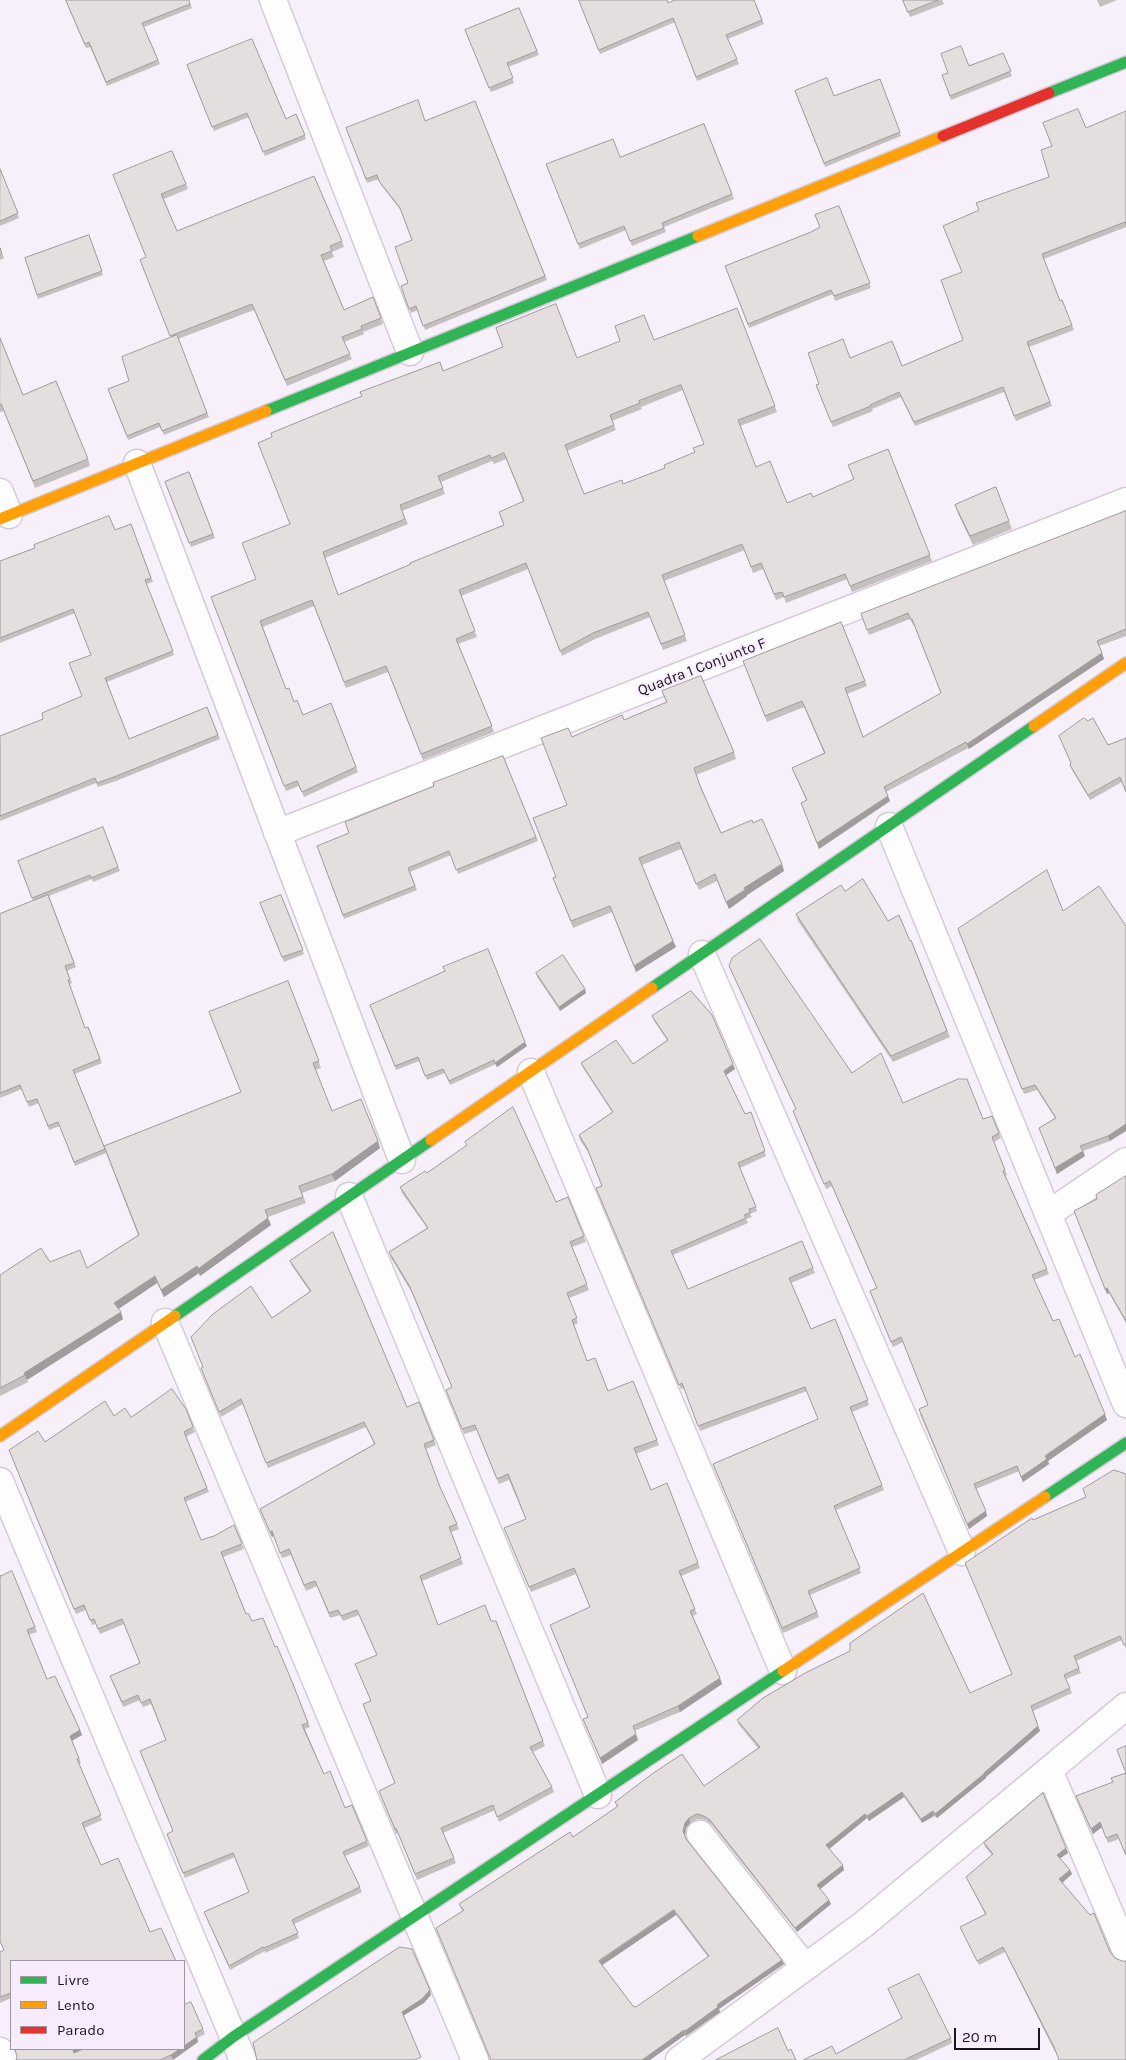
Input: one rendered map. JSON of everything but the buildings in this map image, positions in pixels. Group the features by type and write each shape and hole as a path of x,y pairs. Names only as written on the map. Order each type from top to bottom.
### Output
{"street":[{"path":"273,0 410,352"},
{"path":"3,509 137,463 1126,62"},
{"path":"137,463 402,1160"},
{"name":"Quadra 1 Conjunto F","path":"277,833 1126,501"},
{"path":"0,1436 1126,663"},
{"path":"889,826 1126,1404"},
{"path":"702,954 962,1552"},
{"path":"531,1072 783,1671"},
{"path":"1048,1214 1126,1161"},
{"path":"349,1196 598,1795"},
{"path":"165,1322 475,2060"},
{"path":"202,2060 238,2049 415,1917 1126,1443"},
{"path":"0,1481 238,2049"},
{"path":"679,2060 864,1924 1126,1706"},
{"path":"1049,1770 1126,1951"},
{"path":"700,1834 805,1967"},
{"path":"0,2051 4,2060"}],"traffic: fast":[{"path":"1049,93 1126,62"},
{"path":"266,411 698,236"},
{"path":"652,988 1034,726"},
{"path":"175,1316 431,1140"},
{"path":"1045,1497 1126,1443"},
{"path":"203,2060 233,2037 783,1671"}],"traffic: slow":[{"path":"698,236 943,136"},
{"path":"0,519 266,411"},
{"path":"1034,726 1126,663"},
{"path":"431,1140 652,988"},
{"path":"0,1436 175,1316"},
{"path":"783,1671 1045,1497"}],"traffic: jam":[{"path":"943,136 1049,93"}]}
